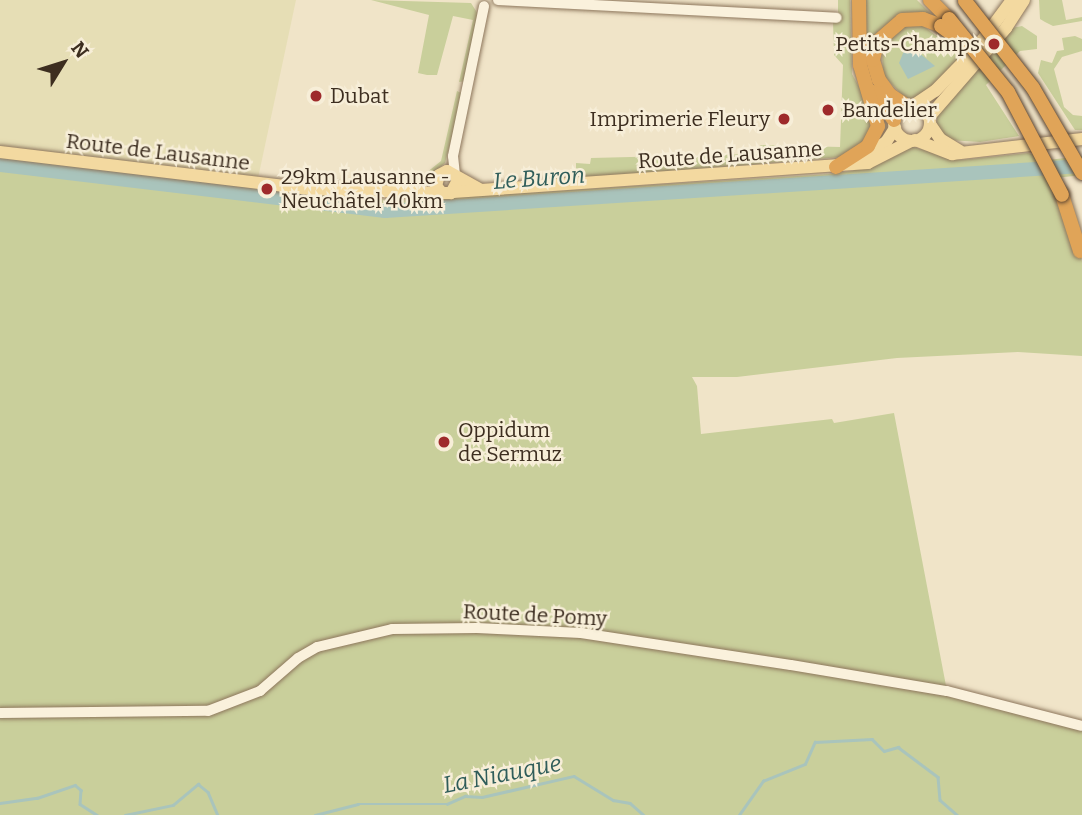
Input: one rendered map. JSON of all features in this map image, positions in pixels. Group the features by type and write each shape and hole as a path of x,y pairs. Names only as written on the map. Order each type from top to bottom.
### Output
{"highway":[{"path":"844,166 866,148 876,134 876,113 862,76 859,0"},
{"path":"930,0 945,22 1008,92 1062,195 1080,251"},
{"path":"962,1 1000,45 1045,105 1082,173"},
{"path":"911,105 890,95 878,80 873,60 877,42 890,26 905,19 945,22"},
{"path":"862,76 895,124"}],"main road":[{"name":"Route de Lausanne","path":"844,166 879,148 911,105 935,91 974,51 1012,0"},
{"name":"Route de Lausanne","path":"0,152 312,189 448,193 844,166 876,161 924,136 930,121 1006,28 1024,0"},
{"path":"911,105 930,121 940,139 961,152"},
{"path":"895,124 913,141 944,153 1082,139"},
{"name":"Route de Lausanne","path":"395,192 448,176 487,190"},
{"path":"448,176 436,186 448,193"},
{"path":"448,176 448,193"}],"street":[{"path":"498,0 837,18"},
{"path":"448,176 484,2"},
{"name":"Route de Pomy","path":"0,713 208,711 248,699 317,647 392,629 477,628 581,633 791,665 947,691 1082,726"}],"shaded area":[{"path":"0,0 296,0 257,183 0,152"}],"green space":[{"path":"371,0 471,3 478,14 466,81 459,82 473,20 453,16 437,75 427,75 418,73 429,15"},
{"path":"838,0 850,0 852,74 872,111 871,138 841,157 576,179 576,163 590,164 591,158 751,154 761,145 840,147 843,65 834,55 833,22 838,22"},
{"path":"864,0 917,0 933,16 901,16 878,32 877,90 865,66"},
{"path":"1039,0 1062,0 1066,20 1082,17 1082,21 1053,26 1040,19"},
{"path":"922,25 963,56 941,79 917,97 906,99 883,75 882,47 903,26"},
{"path":"1022,26 1037,36 1037,49 1020,51 986,85 1019,136 980,142 949,140 937,126 937,113 1012,28"},
{"path":"1075,36 1082,39 1082,51 1062,57 1054,69 1064,107 1073,115 1082,116 1082,130 1075,130 1038,73 1041,60 1052,63 1057,51 1064,50 1062,38"},
{"path":"457,91 463,94 445,163 422,183 391,187 421,177 441,161"},
{"path":"913,147 961,160 1028,153 1048,160 1082,156 1082,175 1056,178 1082,261 1082,356 1018,352 897,358 737,377 692,377 697,386 701,434 832,419 834,423 894,413 947,691 1082,726 1082,815 0,815 0,152 395,201 829,174 852,171"}],"water":[{"path":"913,48 935,66 908,79 899,63 904,51"}],"waterway":[{"name":"Le Buron","path":"0,165 385,211 1082,166"},
{"path":"739,815 763,781 805,764 815,742 872,739 884,751 898,747 938,777 940,800 957,815"},
{"name":"La Niauque","path":"315,815 358,804 447,804 465,796 482,797 574,776 613,800 630,803 644,815"},
{"name":"La Niauque","path":"125,815 173,805 198,784 208,792 218,815"},
{"name":"La Niauque","path":"0,803 37,798 75,785 81,790 80,804 97,815"}],"place":[{"name":"Petits-Champs","path":"994,44"},
{"name":"Dubat","path":"316,96"},
{"name":"Bandelier","path":"828,110"},
{"name":"Imprimerie Fleury","path":"784,119"},
{"name":"29km Lausanne - Neuchâtel 40km","path":"267,189"},
{"name":"Oppidum de Sermuz","path":"444,442"}]}
